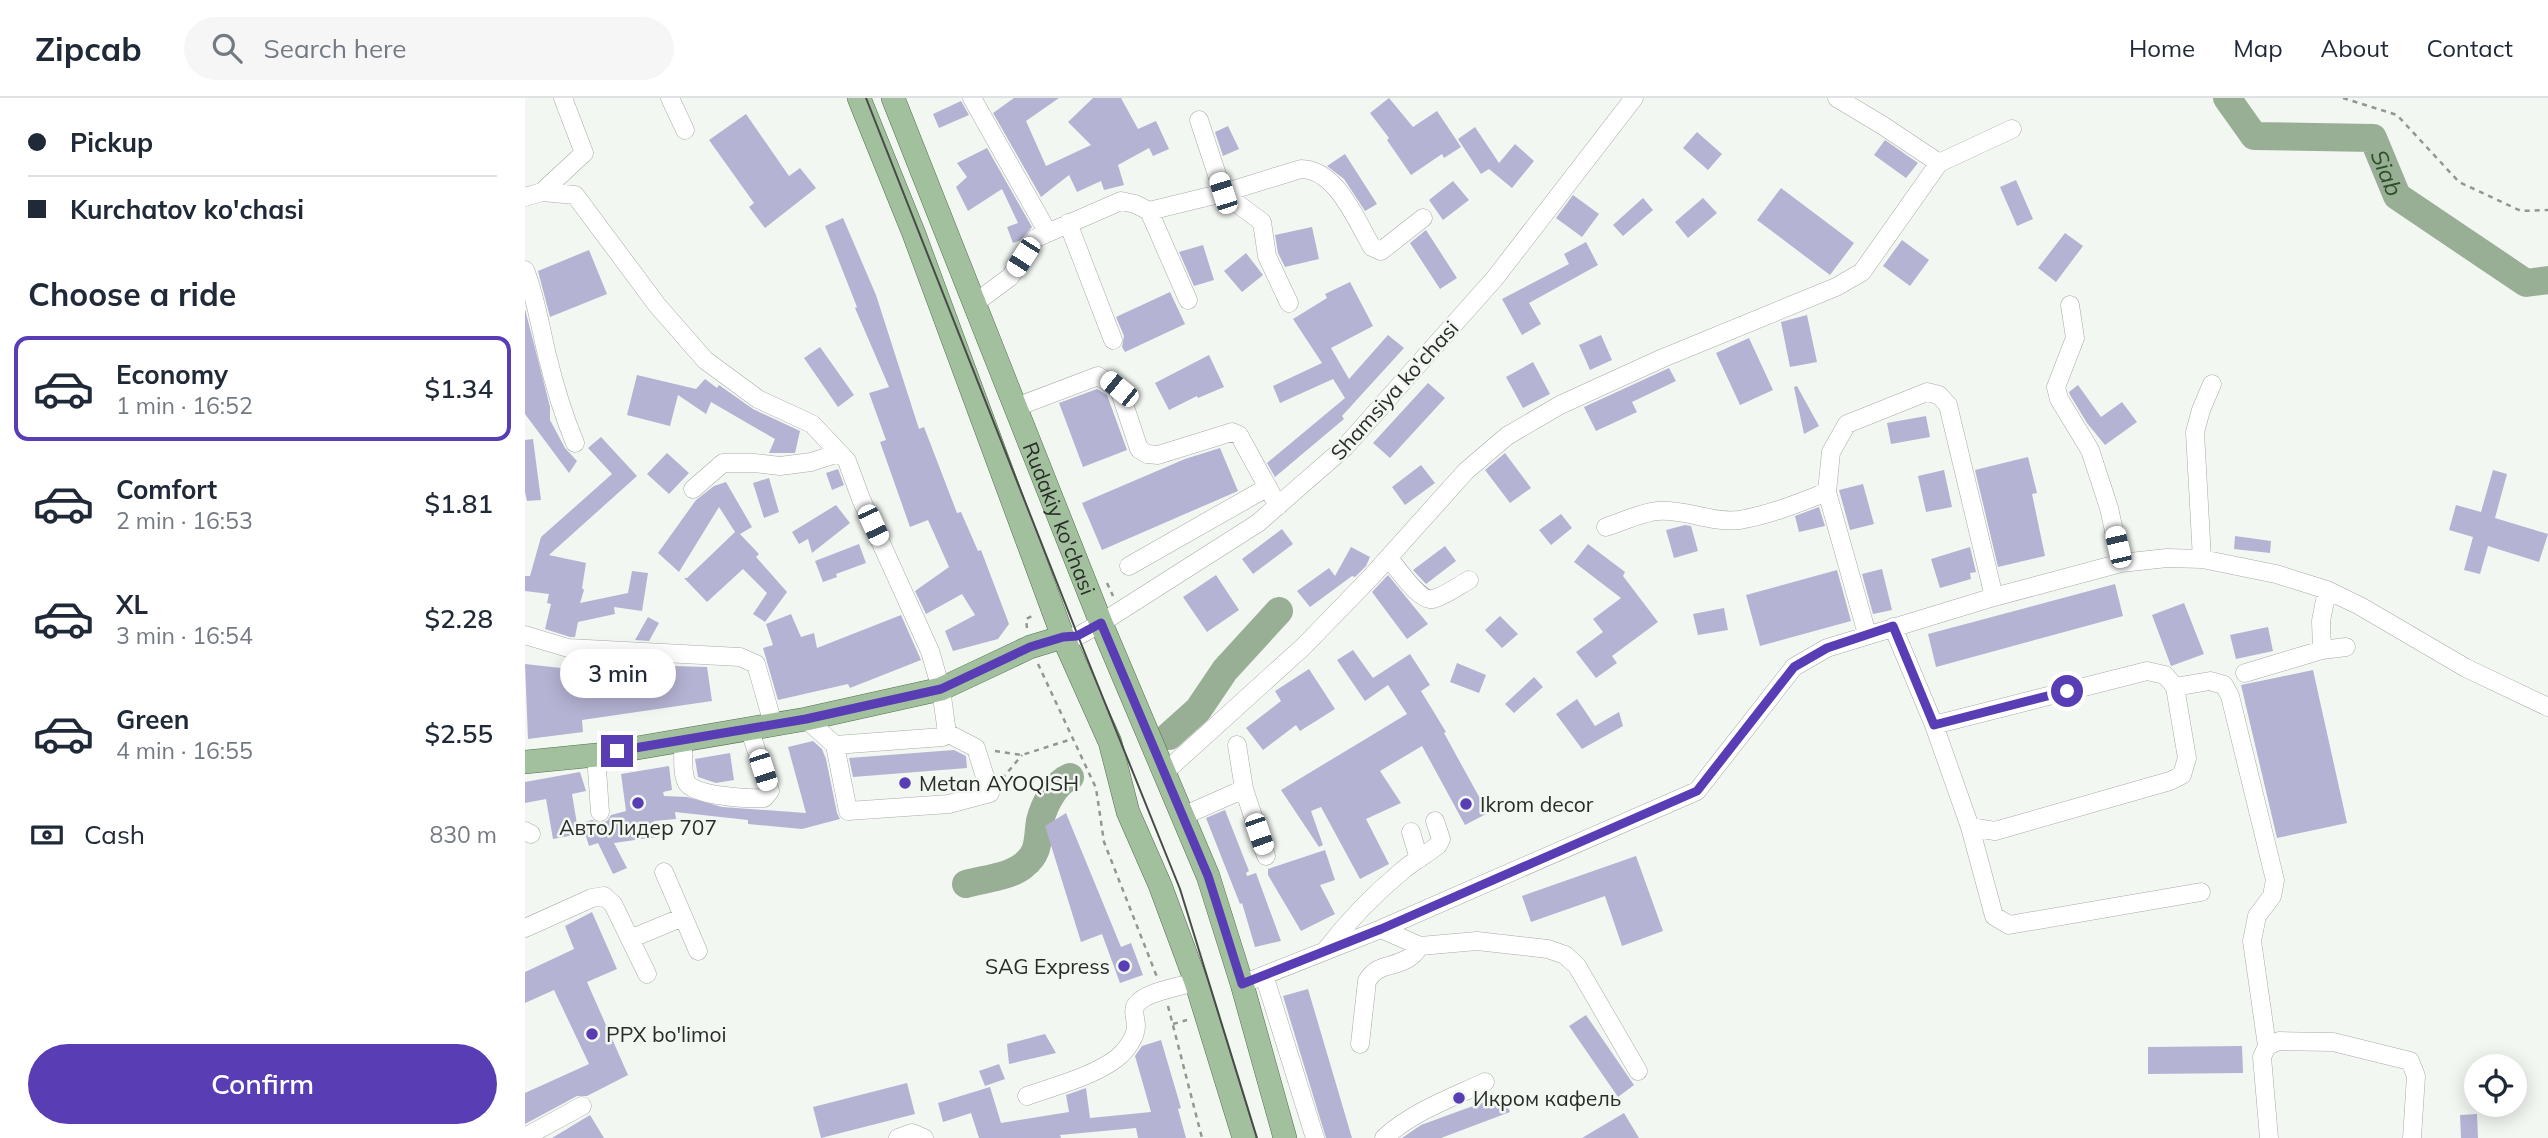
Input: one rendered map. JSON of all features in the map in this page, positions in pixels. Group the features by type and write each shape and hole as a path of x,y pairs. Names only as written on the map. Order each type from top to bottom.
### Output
{"main road":[{"name":"Rudakiy ko'chasi","path":"859,98 914,234 1063,637 1109,742 1128,812 1160,885 1196,982 1244,1138"},
{"name":"Rudakiy ko'chasi","path":"893,98 1101,623 1208,876 1242,984 1285,1138"},
{"path":"526,757 596,755 806,719 941,689 1030,647 1063,637"}],"street":[{"path":"533,195 584,153 563,98"},
{"path":"670,98 685,130"},
{"path":"972,98 1047,231"},
{"name":"Shamsiya ko'chasi","path":"1063,637 1077,636 1101,623 1258,523 1345,447 1495,278 1634,98"},
{"path":"1837,98 1940,163"},
{"path":"1199,120 1223,193 1262,222 1267,257 1289,303"},
{"path":"1165,772 1304,646 1466,471 1507,436 1571,400 1663,358 1836,287 1862,272 1940,163 2012,129"},
{"path":"1149,211 1223,193 1301,169 1312,169 1335,186 1372,247 1381,251 1423,218"},
{"path":"533,195 575,195 657,305 705,359 758,399 812,425 847,461 861,499 930,651 941,689 947,733"},
{"path":"975,303 1010,277 1036,238 1121,201 1149,211 1188,300"},
{"path":"1069,223 1113,340"},
{"path":"525,270 534,292 547,356 566,422 575,443"},
{"path":"2070,304 2075,338 2056,387 2059,399 2090,450 2109,508 2121,563"},
{"path":"1016,407 1098,376 1119,389 1139,449 1147,454 1158,455 1232,432 1244,441 1278,506"},
{"path":"2202,559 2195,432 2212,384"},
{"path":"1867,634 1827,492 1831,452 1847,424 1927,392 1939,395 1948,405 1994,597"},
{"path":"693,489 723,463 780,466 811,462 839,453"},
{"path":"1129,566 1268,487"},
{"path":"1606,527 1656,510 1684,512 1712,520 1738,520 1777,511 1827,492"},
{"path":"1388,558 1420,594 1427,598 1433,599 1469,580"},
{"path":"1242,984 1381,929 1697,791 1794,667 1827,648 1893,626 2121,563 2167,558 2202,559 2276,574 2327,590 2466,668 2548,706"},
{"path":"2322,650 2321,621 2327,590"},
{"path":"1893,626 1934,725 1969,827 1994,916 2008,925 2201,891"},
{"path":"525,635 568,648 740,657 749,660 755,664 773,724"},
{"path":"2245,673 2322,650 2346,647"},
{"path":"1934,725 2147,671 2165,675 2175,687 2187,758 2182,775 2170,782 1996,831 1969,827"},
{"path":"2175,687 2210,681 2224,685 2275,880 2272,896 2257,916 2252,941 2267,1046 2262,1057 2269,1138"},
{"path":"806,719 835,745 848,811 949,804 990,793 976,748 947,733"},
{"path":"683,738 686,781 692,789 744,799 764,799 770,791 749,728"},
{"path":"835,745 943,737 947,733"},
{"path":"1237,745 1244,789 1266,856"},
{"path":"596,755 600,812"},
{"path":"1183,816 1244,789"},
{"path":"1325,951 1350,918 1404,869 1438,845 1441,839 1435,821"},
{"path":"1411,832 1419,859"},
{"path":"664,872 698,951"},
{"path":"525,928 592,898 604,896 613,904 647,974"},
{"path":"631,939 683,917"},
{"path":"1381,929 1420,946 1477,941 1548,948 1565,955 1577,965 1638,1071"},
{"path":"1360,1044 1367,981 1371,973 1413,957 1420,946"},
{"path":"1265,975 1315,1138"},
{"path":"1027,1096 1102,1067 1118,1058 1128,1047 1136,1029 1136,1004 1143,998 1163,990 1196,982"},
{"path":"2267,1046 2279,1041 2333,1042 2410,1061 2416,1076 2412,1138"},
{"path":"1384,1138 1421,1112 1485,1082"},
{"path":"525,1137 582,1105"},
{"path":"898,1138 912,1133 924,1138"}],"path":[{"path":"2343,98 2397,115 2459,182 2521,211 2548,209"},
{"path":"976,748 1022,755 1072,738"},
{"path":"990,793 1022,755"}],"building":[{"path":"1014,98 1059,98 1026,121 1046,166 1091,145 1068,122 1093,98 1121,98 1138,129 1156,121 1169,149 1153,156 1149,148 1118,165 1124,185 1104,190 1101,181 1077,192 1069,175 1041,197 993,113"},
{"path":"1389,98 1413,127 1437,111 1461,147 1444,158 1442,154 1411,175 1370,113"},
{"path":"961,101 969,115 939,128 933,114"},
{"path":"746,114 789,176 800,168 816,188 765,228 749,207 754,203 709,140"},
{"path":"1228,126 1239,149 1223,156 1215,132"},
{"path":"1475,127 1499,163 1515,144 1534,161 1512,188 1489,169 1481,174 1458,139"},
{"path":"1697,132 1722,154 1708,170 1683,148"},
{"path":"1885,140 1918,163 1906,178 1874,155"},
{"path":"987,148 1032,227 1021,240 1013,243 1007,227 1018,223 1002,189 968,211 956,187 967,177 957,163"},
{"path":"1345,154 1377,204 1365,211 1344,179 1327,166"},
{"path":"2016,180 2033,219 2017,226 2000,187"},
{"path":"1453,181 1469,200 1443,220 1429,200"},
{"path":"1781,188 1854,243 1830,275 1757,220"},
{"path":"1573,195 1599,214 1582,237 1556,218"},
{"path":"1643,198 1653,210 1623,236 1613,225"},
{"path":"1703,198 1717,213 1688,238 1675,222"},
{"path":"843,218 876,295 919,429 924,427 957,513 961,512 978,551 981,550 1009,624 998,639 953,651 945,631 975,615 962,594 926,614 915,591 949,567 928,520 910,527 880,442 886,440 869,393 889,387 855,308 857,307 825,226"},
{"path":"1312,227 1319,259 1285,267 1278,253 1275,235"},
{"path":"1426,230 1457,278 1440,289 1410,243"},
{"path":"2065,233 2083,246 2056,282 2038,268"},
{"path":"1902,240 1929,260 1910,286 1883,266"},
{"path":"1586,242 1598,265 1529,303 1541,324 1522,335 1502,299 1569,264 1564,254"},
{"path":"1203,245 1214,280 1194,286 1179,252"},
{"path":"589,250 607,294 550,317 538,271"},
{"path":"1246,253 1263,275 1242,292 1224,271"},
{"path":"1350,282 1373,326 1331,348 1349,379 1388,335 1404,348 1342,416 1344,419 1275,477 1267,463 1345,398 1333,379 1280,403 1273,386 1322,363 1293,319 1327,298 1325,294"},
{"path":"1170,292 1185,324 1125,352 1122,347 1124,336 1116,317"},
{"path":"525,309 550,407 550,420 565,448 577,461 569,473 525,414"},
{"path":"1807,315 1817,362 1790,367 1781,322"},
{"path":"1601,335 1612,360 1590,370 1579,345"},
{"path":"1749,338 1773,390 1740,405 1716,353"},
{"path":"820,347 854,395 838,407 804,358"},
{"path":"1209,355 1224,387 1198,398 1197,396 1169,410 1155,383"},
{"path":"1533,362 1550,394 1523,408 1506,377"},
{"path":"1669,368 1676,381 1632,402 1637,412 1596,431 1584,407"},
{"path":"637,375 696,389 705,379 717,388 719,385 753,409 800,431 795,453 769,453 775,439 711,402 706,414 678,395 670,426 627,415"},
{"path":"1428,383 1445,398 1390,458 1373,443"},
{"path":"2078,385 2101,417 2122,402 2137,422 2105,445 2087,423 2070,395 2069,392"},
{"path":"1797,386 1819,426 1804,434 1794,387"},
{"path":"1097,389 1107,395 1127,450 1083,467 1059,403"},
{"path":"1926,416 1930,437 1891,444 1887,423"},
{"path":"601,437 637,476 549,555 586,563 580,603 628,593 632,571 648,573 642,611 614,607 615,614 578,622 575,637 570,637 545,629 551,604 547,603 549,594 525,591 525,576 530,576 541,537 612,474 588,448"},
{"path":"533,439 541,500 527,501 525,440"},
{"path":"1220,448 1238,491 1102,550 1082,503 1185,459"},
{"path":"667,453 689,473 669,494 647,474"},
{"path":"1505,453 1531,488 1510,503 1485,470"},
{"path":"2028,457 2037,493 2032,494 2045,556 1998,567 1975,470"},
{"path":"1421,465 1435,483 1405,505 1392,487"},
{"path":"838,469 844,485 832,490 826,473"},
{"path":"1944,470 1952,507 1926,512 1918,476"},
{"path":"2493,470 2507,474 2495,518 2548,534 2539,562 2488,546 2480,574 2464,570 2473,537 2449,530 2456,505 2481,512"},
{"path":"769,478 779,512 764,518 753,483"},
{"path":"726,482 752,527 740,534 759,554 756,557 787,592 765,622 753,614 767,593 743,569 707,602 684,578 735,532 719,507 679,572 658,553 696,500 714,486"},
{"path":"1863,484 1874,524 1850,530 1839,490"},
{"path":"836,505 850,523 812,553 808,539 799,544 792,532"},
{"path":"1819,507 1825,526 1799,532 1795,516"},
{"path":"1561,514 1572,528 1551,545 1539,530"},
{"path":"1691,526 1698,551 1674,558 1666,530"},
{"path":"1282,529 1293,544 1253,574 1242,559"},
{"path":"2235,536 2271,541 2270,553 2234,549"},
{"path":"859,544 866,563 823,582 815,561"},
{"path":"1588,544 1625,572 1623,576 1658,622 1612,656 1617,663 1596,678 1576,652 1603,632 1593,619 1621,598 1574,562"},
{"path":"1445,546 1456,561 1426,584 1413,570"},
{"path":"1351,547 1370,557 1366,566 1355,577 1352,576 1310,607 1297,591 1329,568 1335,576"},
{"path":"1970,547 1976,572 1970,573 1971,579 1940,588 1931,559"},
{"path":"1882,569 1892,610 1873,614 1862,574"},
{"path":"1837,570 1851,621 1760,646 1746,595"},
{"path":"1216,575 1239,610 1207,632 1183,597"},
{"path":"1388,575 1428,624 1407,639 1372,592"},
{"path":"2115,584 2123,616 1936,667 1928,634"},
{"path":"2184,603 2204,654 2171,666 2152,615"},
{"path":"1724,608 1728,630 1698,635 1693,614"},
{"path":"791,614 801,637 814,633 817,648 901,615 921,660 850,688 848,684 778,700 763,648 773,645 766,624"},
{"path":"1500,616 1518,634 1502,648 1485,630"},
{"path":"648,617 659,623 649,641 635,640"},
{"path":"2268,627 2273,651 2236,659 2230,635"},
{"path":"1353,650 1373,678 1410,654 1430,685 1421,691 1446,732 1444,733 1488,813 1465,825 1422,746 1380,771 1401,803 1366,819 1389,864 1360,879 1321,807 1311,811 1323,845 1319,847 1281,790 1407,714 1388,685 1365,701 1337,660"},
{"path":"1457,663 1486,675 1479,693 1450,682"},
{"path":"525,664 579,670 578,666 707,667 712,701 582,720 583,732 528,739"},
{"path":"1309,669 1335,709 1300,731 1296,725 1263,750 1246,728 1281,701 1275,691"},
{"path":"2313,670 2347,823 2277,838 2241,685"},
{"path":"1534,677 1543,687 1514,713 1505,704"},
{"path":"1577,699 1595,726 1619,712 1623,726 1582,749 1556,714"},
{"path":"813,741 822,749 826,759 840,819 802,829 748,824 748,820 675,812 676,819 654,821 656,837 614,843 627,868 613,874 598,843 589,846 585,833 553,839 546,799 525,803 525,782 580,772 586,791 572,794 577,824 592,820 601,823 607,821 611,815 626,811 621,774 669,766 672,790 663,792 664,796 687,797 722,807 806,813 788,747"},
{"path":"954,750 966,756 967,768 853,777 849,758"},
{"path":"730,753 734,780 716,783 698,777 695,759"},
{"path":"1225,810 1249,871 1247,876 1256,873 1281,941 1255,947 1242,903 1240,904 1206,818"},
{"path":"1066,813 1121,947 1131,943 1143,975 1120,983 1102,934 1081,942 1045,826"},
{"path":"1325,850 1335,880 1320,885 1335,914 1301,931 1268,875 1268,869"},
{"path":"1636,856 1663,931 1622,946 1605,896 1531,922 1522,896"},
{"name":"PPX bo'limoi","path":"592,912 617,969 587,982 628,1075 587,1096 577,1096 525,1124 525,1093 589,1064 554,990 525,1003 525,972 574,949 565,926"},
{"path":"1308,989 1352,1138 1326,1138 1283,996"},
{"path":"1586,1015 1634,1085 1618,1097 1569,1026"},
{"path":"1045,1034 1056,1053 1009,1064 1007,1044"},
{"path":"1161,1040 1181,1108 1178,1109 1186,1138 1138,1138 1136,1128 1060,1135 1061,1138 979,1138 971,1113 943,1122 938,1103 990,1087 1001,1123 1069,1112 1066,1095 1086,1088 1090,1118 1151,1112 1135,1056 1142,1046"},
{"path":"2242,1046 2243,1073 2148,1074 2148,1047"},
{"path":"999,1064 1005,1079 985,1086 979,1071"},
{"path":"907,1083 915,1114 821,1138 813,1107"},
{"path":"1503,1095 1510,1112 1441,1138 1402,1138 1421,1125"},
{"path":"1624,1113 1639,1138 1582,1138"},
{"path":"590,1115 604,1138 552,1138"},
{"path":"2460,1115 2477,1117 2478,1138 2461,1138"}],"waterway":[{"name":"Siab","path":"2227,98 2254,136 2373,138 2397,196 2526,283 2548,280"},
{"path":"1169,736 1198,710 1225,670 1279,611"},
{"path":"966,884 1012,872 1029,860 1035,850 1040,821 1047,802 1055,789 1070,777"}],"tram line":[{"path":"866,98 1180,889 1257,1138"}],"place":[{"name":"Metan AYOQISH","path":"905,783"},
{"name":"АвтоЛидер 707","path":"638,803"},
{"name":"Ikrom decor","path":"1466,804"},
{"name":"SAG Express","path":"1124,966"},
{"name":"PPX bo'limoi","path":"592,1034"},
{"name":"Икром кафель","path":"1459,1098"}],"route":[{"path":"617,751 806,719 941,689 1030,647 1063,637 1077,636 1101,623 1208,876 1242,984 1381,929 1697,791 1794,667 1827,648 1893,626 1934,725 2067,691"}]}
